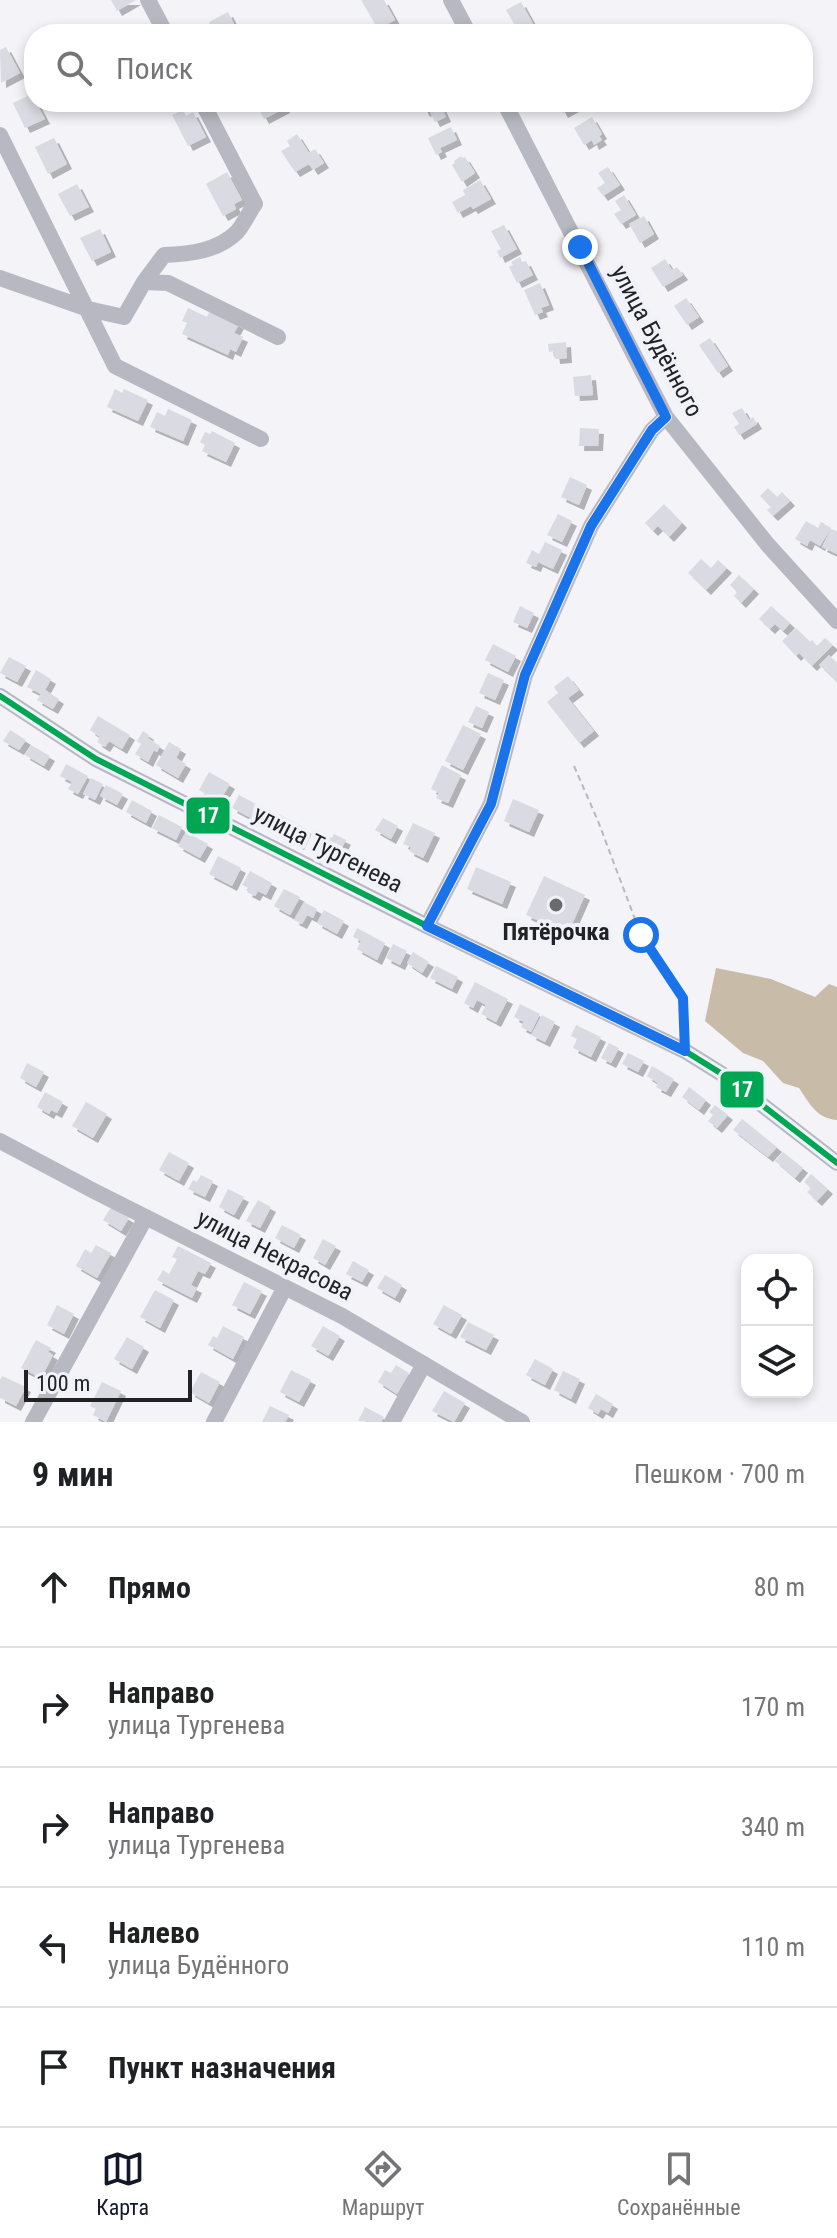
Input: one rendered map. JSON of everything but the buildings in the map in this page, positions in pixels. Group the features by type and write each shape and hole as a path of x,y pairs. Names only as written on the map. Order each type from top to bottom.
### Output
{"street":[{"path":"148,0 161,24"},
{"path":"451,0 464,24"},
{"path":"0,278 88,309 124,317 164,255 187,254 218,246 238,231 255,204 207,112"},
{"name":"улица Будённого","path":"509,112 666,417 768,545 834,613"},
{"path":"0,135 115,366 261,439"},
{"path":"144,282 168,283 278,337"},
{"path":"427,926 491,804 525,675 591,526 652,430 666,417"},
{"name":"улица Тургенева","path":"0,696 96,759 427,926 685,1051 722,1074 837,1163"},
{"name":"улица Некрасова","path":"0,1141 342,1316 522,1422"},
{"path":"33,1422 146,1217"},
{"path":"214,1422 285,1287"},
{"path":"392,1422 424,1364"}],"path":[{"path":"574,766 641,935 683,998 685,1051"}],"shaded area":[{"path":"716,968 771,979 815,997 829,984 837,987 837,1120 819,1113 799,1088 783,1083 763,1061 743,1053 705,1021"}],"transit line":[{"path":"427,926 491,804 525,675 591,526 652,430 666,417"},
{"name":"17","path":"0,696 96,759 427,926 685,1051 722,1074 837,1163"}],"place":[{"name":"Пятёрочка","path":"556,905"}],"route":[{"path":"580,247 666,417 652,430 591,526 525,675 491,804 427,926 685,1051 683,998 641,935"}]}
